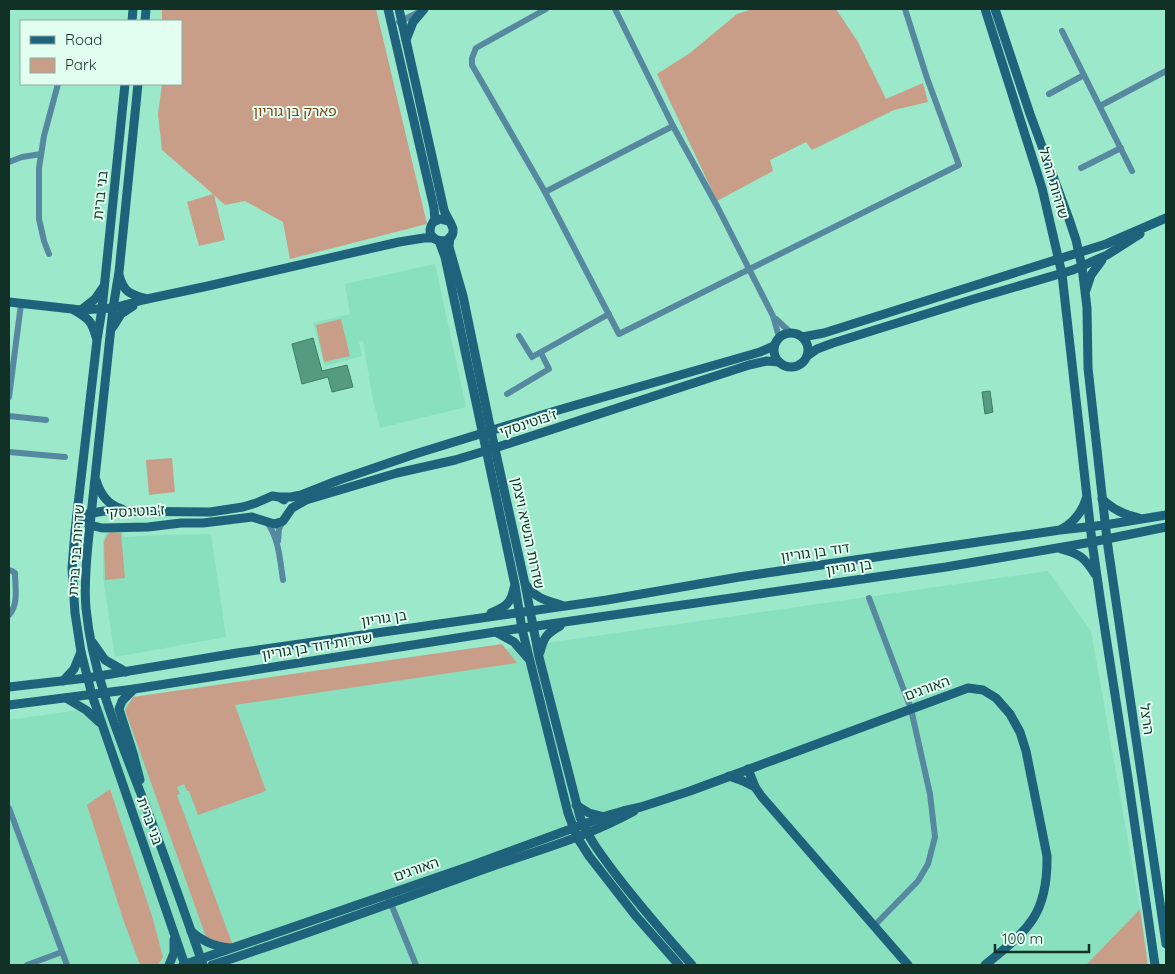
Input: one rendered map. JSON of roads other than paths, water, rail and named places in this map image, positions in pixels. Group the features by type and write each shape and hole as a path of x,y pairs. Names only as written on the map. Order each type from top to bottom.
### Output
{"main road":[{"path":"388,9 434,208 433,224 430,233 445,257 487,432"},
{"path":"9,302 76,309 113,308 399,242 424,238 445,240 450,238 452,226 444,210 399,9"},
{"path":"406,41 413,22 423,9"},
{"name":"שדרות הרצל","path":"985,9 1042,188 1059,258 1074,371 1087,497"},
{"name":"שדרות הרצל","path":"995,9 1079,252"},
{"name":"בני ברית","path":"102,309 125,85"},
{"name":"בני ברית","path":"122,238 138,85"},
{"path":"399,242 422,232 443,219 448,221"},
{"path":"802,337 824,333 1079,252 1115,240 1164,219"},
{"path":"807,356 807,346 798,334 790,332 783,334 774,346 774,356 779,362 784,366 794,366 802,363 807,356 817,349 833,343 1082,267 1125,245 1164,219"},
{"name":"שדרות בני ברית","path":"122,238 87,550 86,607 91,641 104,693 202,962"},
{"name":"שדרות הנשיא ויצמן","path":"450,238 451,252 463,296 522,629 568,813 575,833 589,856 614,889 679,965"},
{"path":"1079,252 1085,292 1088,368 1102,499 1122,513 1141,519"},
{"path":"1085,292 1091,275 1107,255"},
{"path":"119,272 121,283 125,289 132,295 147,299"},
{"path":"76,309 95,299 104,286"},
{"path":"111,332 124,310 147,299"},
{"path":"76,309 91,322 97,340"},
{"name":"שדרות בני ברית","path":"77,516 102,309"},
{"name":"ז'בוטינסקי","path":"281,497 301,495 354,475 487,432 760,352 774,346"},
{"name":"ז'בוטינסקי","path":"285,517 295,505 306,500 397,473 455,460 749,365 767,361 779,362"},
{"name":"שדרות הנשיא ויצמן","path":"490,449 525,584 539,657 576,805 585,829 597,850 636,901 692,965"},
{"path":"95,477 99,489 113,506 130,511"},
{"path":"272,496 281,497 287,504 285,517 275,524 266,521 260,511 264,500 272,496"},
{"path":"1087,497 1091,527"},
{"path":"1060,530 1068,526 1082,511 1087,497"},
{"name":"הרצל","path":"1102,499 1166,944"},
{"name":"ז'בוטינסקי","path":"77,516 104,511 210,512 243,507 264,500"},
{"path":"1105,525 1166,515"},
{"path":"77,516 72,568 75,613 87,678 102,725"},
{"name":"ז'בוטינסקי","path":"77,516 90,525 102,528 148,527 182,522 203,523 252,517 266,521"},
{"name":"דוד בן גוריון","path":"530,610 1060,530 1105,525"},
{"name":"הרצל","path":"1091,527 1154,965"},
{"name":"בן גוריון","path":"534,628 946,567 1107,540 1166,527"},
{"path":"1056,548 1080,555 1097,578"},
{"path":"525,584 539,598 564,606"},
{"path":"482,617 501,609 507,604 512,598 515,585"},
{"path":"482,617 530,610"},
{"name":"בן גוריון","path":"291,645 482,617"},
{"path":"539,657 543,640 546,636 565,623"},
{"name":"שדרות דוד בן גוריון","path":"9,704 134,689 495,632 534,628"},
{"path":"495,632 514,642 529,660"},
{"path":"91,641 105,660 126,672"},
{"name":"שדרות דוד בן גוריון","path":"9,687 87,678 291,645"},
{"path":"63,681 74,669 81,652"},
{"name":"האורגים","path":"585,829 606,817 641,807 729,776 968,688 983,690 996,698 1010,714 1020,732 1026,751 1047,856 1046,888 1036,916 1011,944 985,965"},
{"path":"134,689 122,701 119,709 137,767 141,794"},
{"path":"66,698 86,710 102,725"},
{"name":"בני ברית","path":"102,725 173,927"},
{"path":"748,769 755,787 762,797 908,965"},
{"path":"729,776 755,787"},
{"path":"576,805 589,813 606,817"},
{"name":"האורגים","path":"212,965 225,963 391,903 585,829 622,818 641,807"},
{"path":"556,834 568,813"},
{"name":"האורגים","path":"185,965 202,962 234,948 556,834 575,833"},
{"path":"173,927 185,965"},
{"path":"169,965 174,949 173,927"},
{"path":"191,931 210,944 234,948"}],"street":[{"path":"391,25 423,9"},
{"path":"546,9 476,48 472,58 472,65 545,192 619,334 959,165 905,9"},
{"path":"615,9 774,316 779,337"},
{"path":"1062,31 1132,171"},
{"path":"1100,106 1166,72"},
{"path":"1049,94 1084,75"},
{"path":"49,254 39,219 39,168 44,136 58,85"},
{"path":"545,192 674,126"},
{"path":"1081,168 1121,148"},
{"path":"9,162 22,157 41,154"},
{"path":"9,397 22,304"},
{"path":"519,336 532,357 609,314"},
{"path":"774,316 790,332"},
{"path":"507,394 549,369 540,353"},
{"path":"9,416 46,420"},
{"path":"9,452 65,457"},
{"path":"283,580 278,536 285,517"},
{"path":"266,521 278,545"},
{"path":"9,570 15,572 15,602 13,611 9,615"},
{"path":"869,598 911,709 930,794 935,836 928,864 918,881 874,926"},
{"path":"9,808 67,965"},
{"path":"387,894 416,965"},
{"path":"27,965 62,952"}],"park label":[{"name":"פארק בן גוריון","path":"295,111"}]}
